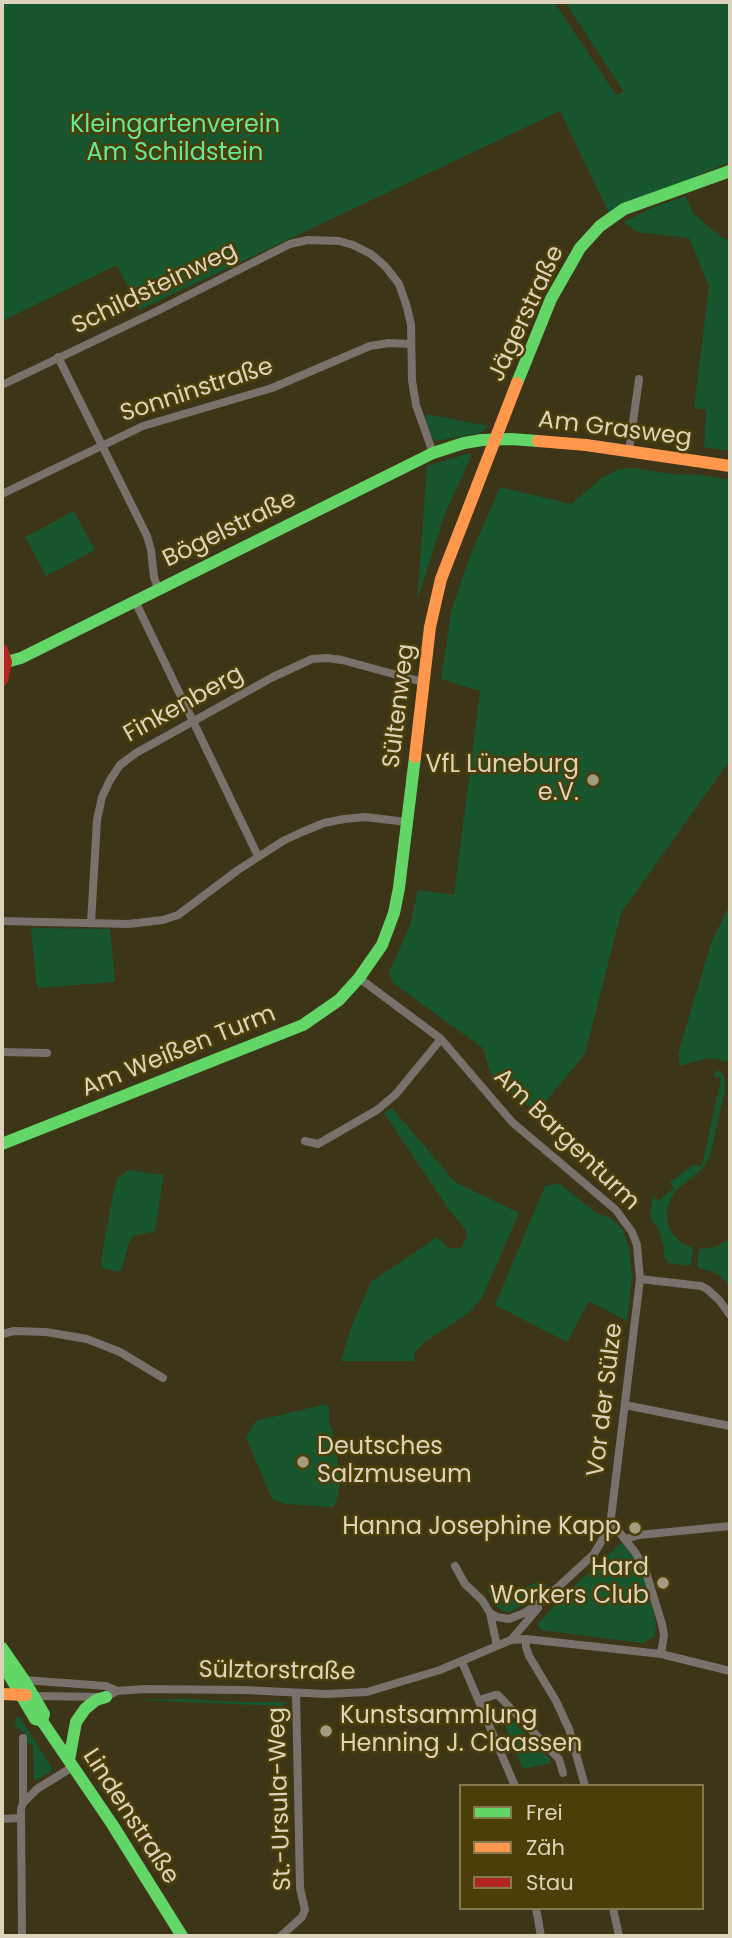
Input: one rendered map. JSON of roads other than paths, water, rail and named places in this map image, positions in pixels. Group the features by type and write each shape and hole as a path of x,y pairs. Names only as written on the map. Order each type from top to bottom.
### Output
{"main road":[{"name":"Jägerstraße","path":"494,439 551,299 580,248 600,226 624,209 730,171"},
{"name":"Am Grasweg","path":"494,439 586,445 730,466"},
{"name":"Bögelstraße","path":"2,680 4,656 22,659 433,453 464,443 494,439"},
{"name":"Sültenweg","path":"359,978 382,944 394,913 430,627 441,579 494,439"},
{"name":"Am Weißen Turm","path":"2,1144 303,1025 339,1000 359,978"},
{"path":"2,1648 12,1680"},
{"path":"2,1663 12,1680"},
{"name":"Lindenstraße","path":"12,1680 44,1714 43,1721 182,1936"},
{"path":"2,1694 27,1695"},
{"path":"71,1763 73,1733 80,1715 96,1700 111,1694"}],"street":[{"name":"Schildsteinweg","path":"2,385 290,244 308,240 328,239 353,245 371,254 385,266 399,285 407,307 411,344"},
{"name":"Sonninstraße","path":"2,494 159,420 272,388 370,346 411,344"},
{"path":"411,344 416,405 433,453"},
{"path":"58,358 147,536 158,589"},
{"path":"629,451 639,379"},
{"path":"135,601 258,856"},
{"name":"Finkenberg","path":"91,923 97,820 102,797 120,765 136,753 312,659 342,660 423,682"},
{"path":"2,921 147,923 163,920 178,915 258,856 302,832 334,821 365,817 407,822"},
{"name":"Am Bargenturm","path":"359,978 441,1039 512,1122 616,1210 634,1238 640,1279"},
{"path":"305,1141 318,1144 377,1111 396,1094 441,1039"},
{"path":"2,1052 47,1053"},
{"path":"640,1279 701,1286 719,1300 730,1315"},
{"name":"Vor der Sülze","path":"610,1526 640,1279"},
{"path":"2,1334 14,1331 46,1332 87,1339 120,1352 163,1378"},
{"path":"625,1405 730,1426"},
{"path":"511,1640 545,1599 594,1554 610,1526 625,1539 645,1569 664,1635 661,1654"},
{"path":"625,1539 639,1535 730,1526"},
{"path":"455,1566 465,1584 482,1600 490,1613 497,1646"},
{"path":"490,1613 509,1619 545,1599"},
{"path":"511,1640 526,1639 661,1654 730,1671"},
{"path":"526,1639 528,1656 556,1701 569,1729 584,1784"},
{"name":"Sülztorstraße","path":"27,1695 68,1698 144,1689 348,1694 367,1692 440,1670 511,1640"},
{"path":"461,1662 514,1784"},
{"name":"Sülztorstraße","path":"12,1680 106,1686 111,1694"},
{"name":"St.-Ursula-Weg","path":"281,1936 302,1917 305,1910 300,1888 296,1693"},
{"path":"479,1700 498,1695 559,1759 563,1773"},
{"path":"22,1936 23,1738"},
{"path":"23,1802 71,1763"},
{"path":"2,1819 21,1818"},
{"path":"536,1910 541,1936"},
{"path":"613,1910 619,1936"}],"place":[{"name":"VfL Lüneburg e.V.","path":"593,780"},
{"name":"Deutsches Salzmuseum","path":"303,1462"},
{"name":"Hanna Josephine Kapp","path":"635,1528"},
{"name":"Hard Workers Club","path":"663,1583"},
{"name":"Kunstsammlung Henning J. Claassen","path":"326,1731"}],"park label":[{"name":"Kleingartenverein Am Schildstein","path":"175,140"}]}
